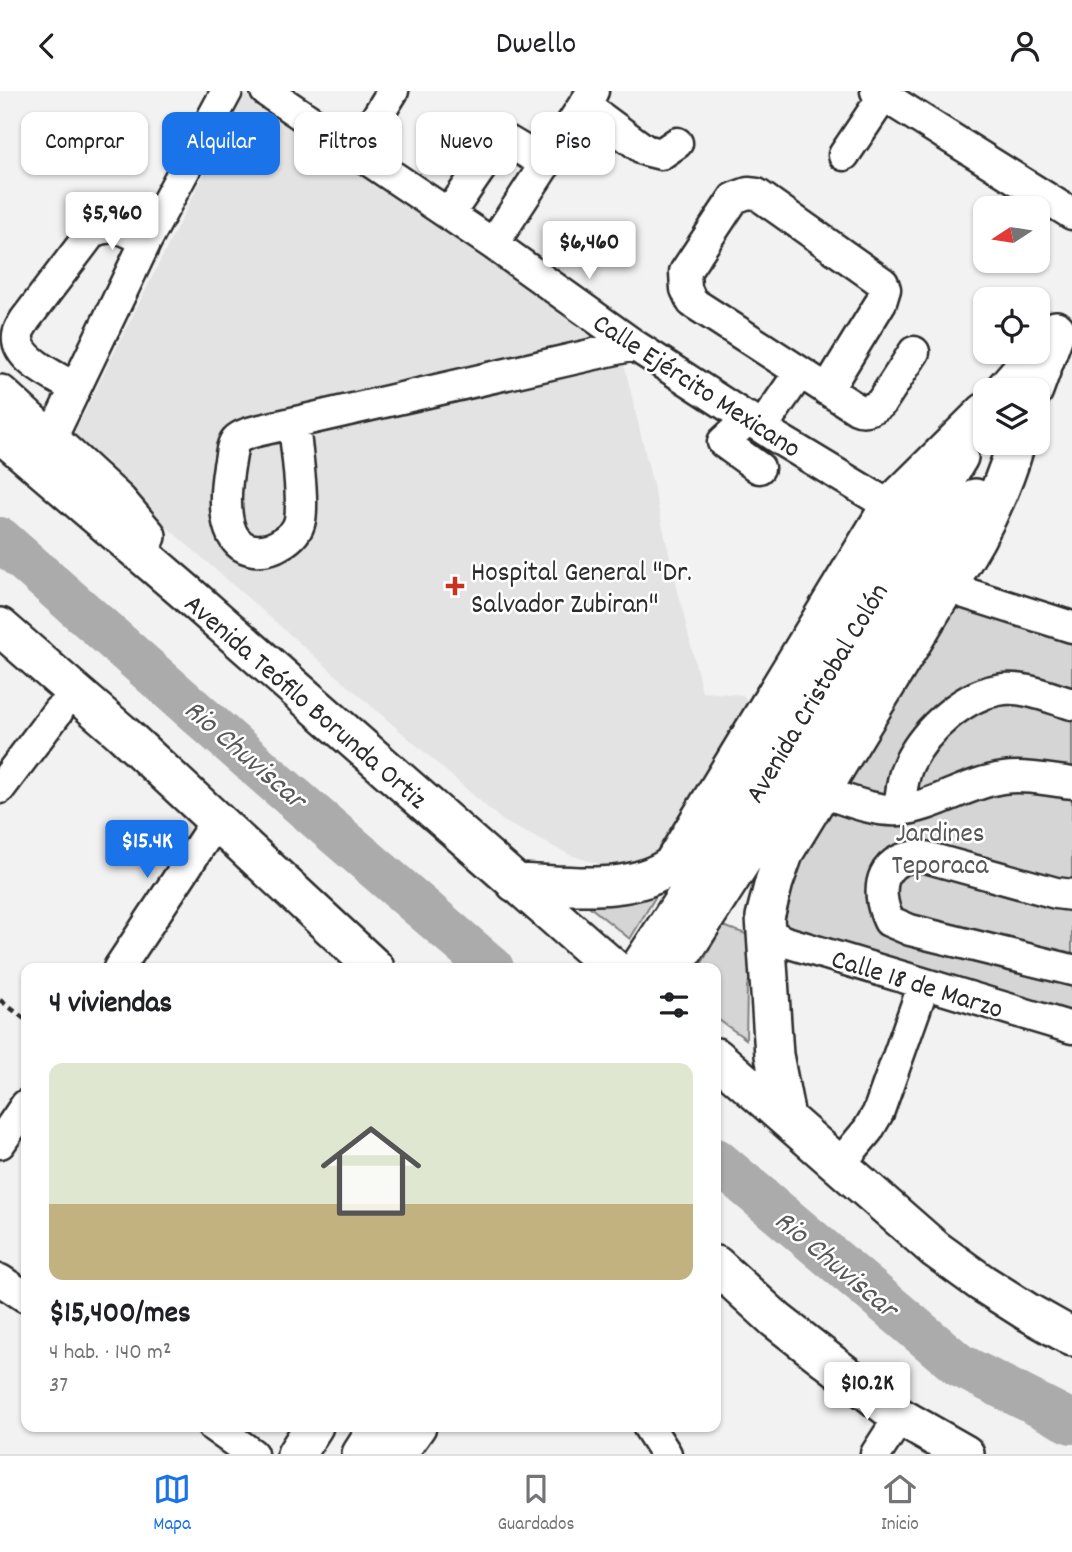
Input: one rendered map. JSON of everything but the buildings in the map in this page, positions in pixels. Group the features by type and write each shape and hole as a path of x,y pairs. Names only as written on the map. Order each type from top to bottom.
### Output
{"main road":[{"path":"1014,378 1051,334"},
{"path":"1038,378 1051,334"},
{"path":"0,394 118,502 151,540 182,589"},
{"path":"515,883 628,883 645,880 672,865 890,506 973,425"},
{"name":"Avenida Teófilo Borunda Ortiz","path":"0,433 182,589 607,963"},
{"name":"Avenida Cristobal Colón","path":"642,963 770,768 973,433"},
{"name":"Avenida Cristobal Colón","path":"676,963 936,579 1007,455"},
{"path":"786,1117 774,1055 765,917 774,882 785,851 822,792 936,579"},
{"path":"0,627 173,779 370,963"},
{"path":"0,659 58,711 127,762 173,779"},
{"path":"721,1061 935,1249 1026,1311 1072,1337"},
{"path":"721,1270 776,1320 900,1417 965,1454"},
{"path":"296,1454 310,1432"},
{"path":"322,1454 336,1432"},
{"path":"361,1454 375,1432"},
{"path":"397,1454 413,1432"}],"street":[{"path":"50,441 146,241 227,91"},
{"name":"Calle Ejército Mexicano","path":"266,91 298,112"},
{"path":"380,112 393,91"},
{"path":"844,155 882,93 1072,214"},
{"path":"589,98 645,150 661,154 677,143"},
{"path":"449,214 501,144 509,142 531,155"},
{"name":"Calle Ejército Mexicano","path":"391,175 634,345 890,506"},
{"path":"493,244 539,175"},
{"path":"827,390 881,302 885,289 883,283 757,194 748,193 734,198 685,272 686,289 692,302 702,310 827,390 861,411 881,403 914,352"},
{"path":"75,387 26,358 19,345 18,334 25,320 92,232 102,227 115,227 126,229 146,241"},
{"path":"294,423 634,345"},
{"path":"763,428 723,442 757,477 763,428 800,372"},
{"path":"936,579 1072,627"},
{"path":"899,810 909,764 925,739 943,719 965,704 987,692 1006,689 1072,704"},
{"path":"0,788 58,711"},
{"path":"822,792 867,807 899,810 932,803 1000,778 1033,778 1072,783"},
{"path":"122,963 217,820"},
{"path":"1072,895 1055,893 925,857 912,856 890,867 881,885 881,904 889,921 910,930 1072,969"},
{"name":"Calle 18 de Marzo","path":"766,932 783,941 1072,1028"},
{"path":"839,1165 868,1130 878,1113 924,984"},
{"path":"0,1143 21,1112"},
{"path":"0,1280 21,1294"},
{"path":"876,1454 900,1417"},
{"path":"221,1432 252,1454"},
{"path":"652,1432 666,1454"}],"path":[{"path":"0,1000 21,1016"}],"shaded area":[{"name":"Hospital General \"Dr. Salvador Zubiran\"","path":"244,94 270,112 235,112"},
{"name":"Hospital General \"Dr. Salvador Zubiran\"","path":"280,119 294,129 294,175 361,175 622,355 702,692 743,695 753,707 652,864 631,870 605,866 570,855 503,821 113,480 107,461 71,439 203,175 280,175"}],"green space":[{"name":"Jardines Teporaca","path":"946,601 1072,637 1072,1021 784,941 781,849"},
{"path":"550,875 663,884 630,939"},
{"path":"723,926 746,934 755,954 756,966 747,986 746,1039 721,1022 721,963 702,963"}],"waterway":[{"name":"Rio Chuviscar","path":"0,539 273,780 486,963"},
{"name":"Rio Chuviscar","path":"721,1164 959,1365 1072,1422"}],"place":[{"name":"Hospital General \"Dr. Salvador Zubiran\"","path":"455,586"}]}
